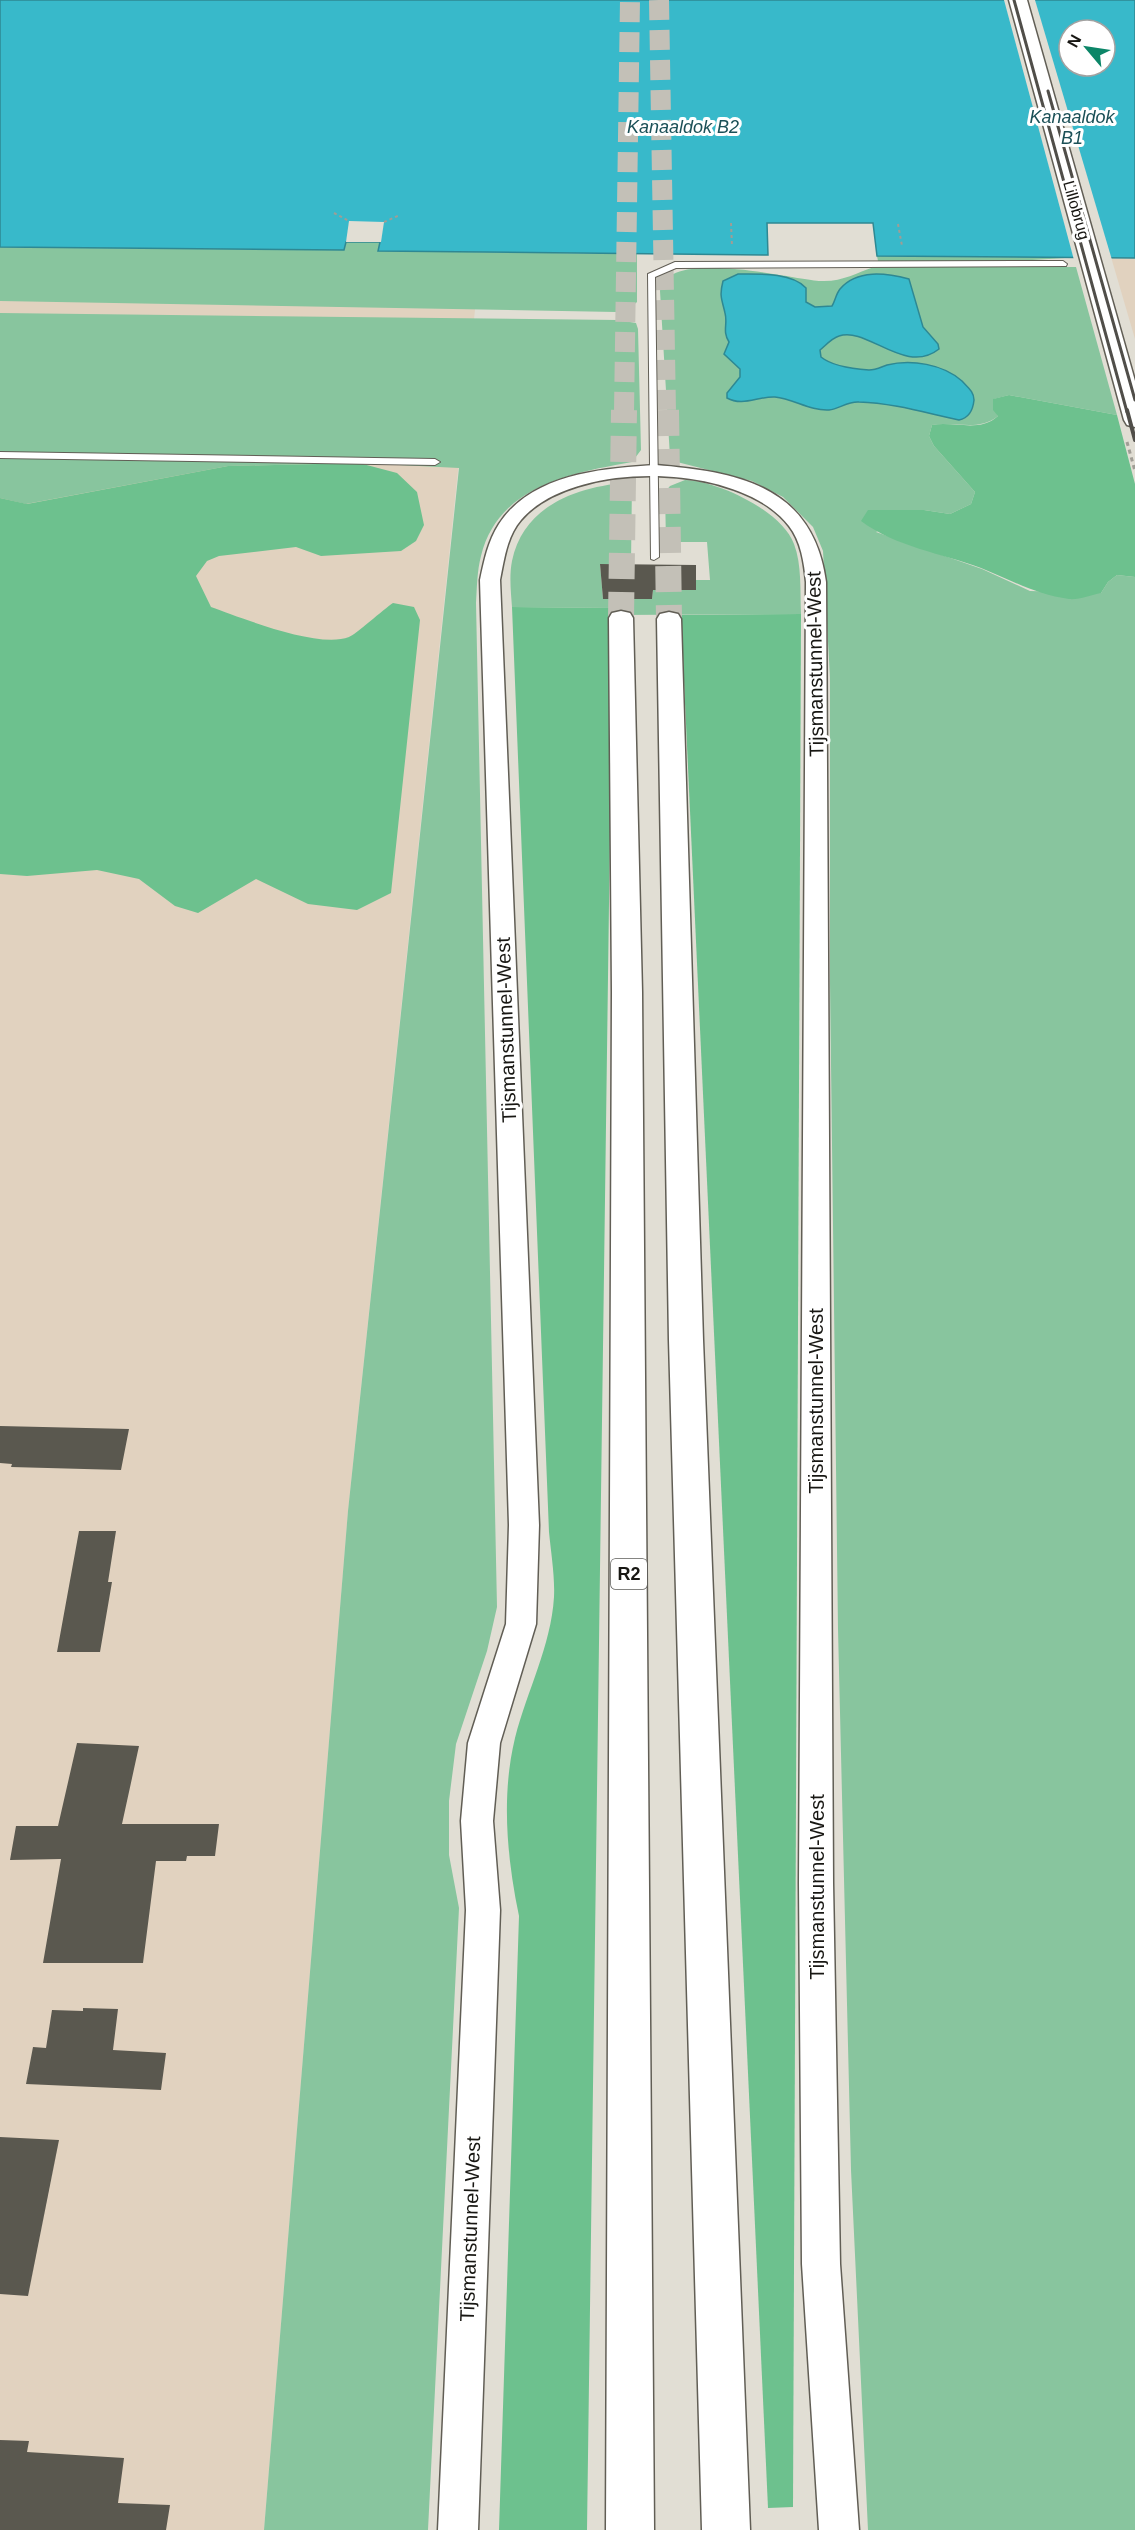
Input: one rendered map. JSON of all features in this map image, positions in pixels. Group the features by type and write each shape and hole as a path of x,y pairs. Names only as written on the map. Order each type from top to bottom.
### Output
{"main road":[{"name":"Lillobrug","path":"1018,0 1131,429"},
{"name":"R2","path":"621,618 627,992 630,2530"},
{"path":"669,619 686,1340 726,2530"}],"street":[{"name":"Tijsmanstunnel-West","path":"458,2530 483,1910 477,1821 484,1743 521,1624 524,1526 490,580 499,540 519,510 555,488 591,476 653,472 707,475 751,489 778,505 791,516 811,546 816,582 816,1883 821,2264 839,2530"}],"lane":[{"path":"654,557 651,276 675,265 1063,264"},
{"path":"0,455 435,462"}],"path":[{"path":"334,213 349,221"},
{"path":"384,222 400,215"},
{"path":"1131,429 1135,471"}],"shaded area":[{"path":"0,247 481,253 348,1511 264,2530 0,2530"},
{"path":"1111,257 1135,258 1135,339"}],"green space":[{"path":"346,242 381,242 379,251 637,254 637,302 628,310 616,312 0,301 0,247 344,250"},
{"path":"877,256 1065,258 1001,262 878,261"},
{"path":"874,267 1076,267 1117,415 1009,395 994,399 998,416 991,421 975,425 932,425 929,436 934,446 975,492 971,504 950,514 924,510 876,532 982,569 1030,591 1101,593 1108,582 1117,575 1135,577 1135,2530 868,2530 851,2170 838,1629 830,983 830,677 823,551 813,527 783,497 752,481 677,462 670,457 660,291 667,278 684,270 732,269 829,281 842,279"},
{"path":"0,313 618,320 636,323 638,329 641,450 632,462 562,478 520,498 503,513 490,532 481,556 478,574 476,603 497,1607 487,1651 456,1744 449,1801 449,1855 459,1908 428,2530 264,2530 348,1511 459,468 359,463 228,466 26,504 0,498"},
{"path":"1009,395 1117,415 1135,484 1135,577 1117,575 1108,582 1101,593 1073,599 1057,597 1035,591 981,568 904,543 861,521 868,510 924,510 950,514 971,504 975,492 934,446 929,436 932,425 975,425 991,421 998,416 993,410 993,399"},
{"path":"359,463 397,473 417,492 424,525 416,541 401,551 321,556 296,547 219,556 207,561 196,576 211,607 280,631 319,639 335,640 349,637 393,603 414,607 420,620 391,893 357,910 308,904 256,879 198,913 175,906 139,879 97,870 27,876 0,874 0,498 27,504 228,466"},
{"path":"685,480 731,492 777,520 794,544 800,578 801,614 613,615 613,608 512,607 510,578 512,561 519,541 529,525 557,501 575,493 613,484 632,482 631,564 600,564 603,599 652,599 653,590 696,590 696,580 710,580 707,542 666,542 665,492 670,486"},
{"path":"512,607 613,608 587,2530 499,2530 519,1916 511,1872 507,1827 508,1782 515,1738 544,1651 554,1597 549,1532"},
{"path":"801,614 793,2507 768,2508 681,615"}],"water":[{"name":"Kanaaldok B2","path":"0,0 1135,0 1135,258 877,256 873,223 767,223 768,255 378,251 380,242 346,242 344,250 0,247"},
{"path":"738,274 774,275 792,279 806,288 806,302 815,307 832,306 840,289 863,275 882,274 909,279 923,327 938,344 939,349 926,356 913,357 850,335 839,336 831,340 820,350 821,357 837,365 863,370 874,370 896,363 916,363 946,370 962,381 972,392 974,400 970,413 959,420 884,404 855,402 822,410 775,397 745,401 727,398 727,393 740,377 740,369 724,354 729,342 721,291 723,281"}],"pier":[{"path":"1004,0 1035,0 1112,260 1074,260"},
{"path":"349,221 384,222 381,242 346,242"}],"building":[{"path":"600,564 696,565 696,590 653,590 652,599 603,599"},
{"path":"0,1426 129,1429 121,1470 11,1467 12,1464 0,1463"},
{"path":"79,1531 116,1531 108,1582 112,1582 100,1652 57,1652"},
{"path":"77,1743 139,1746 122,1824 219,1824 215,1856 187,1856 186,1861 156,1861 143,1963 43,1963 61,1859 10,1860 16,1826 58,1826"},
{"path":"83,2008 118,2009 113,2050 166,2053 161,2090 26,2084 33,2047 46,2048 52,2010 83,2011"},
{"path":"0,2137 59,2140 28,2296 0,2294"},
{"path":"0,2440 29,2441 27,2452 124,2458 118,2503 170,2505 166,2530 0,2530"}],"tunnel":[{"path":"624,412 630,0"},
{"path":"659,0 666,412"},
{"path":"621,618 624,410"},
{"path":"666,410 669,619"}],"railway":[{"path":"1014,0 1127,412"},
{"path":"1048,91 1135,400"},
{"path":"1127,410 1135,440"}],"water label":[{"name":"Kanaaldok B1","path":"1072,127"}]}
